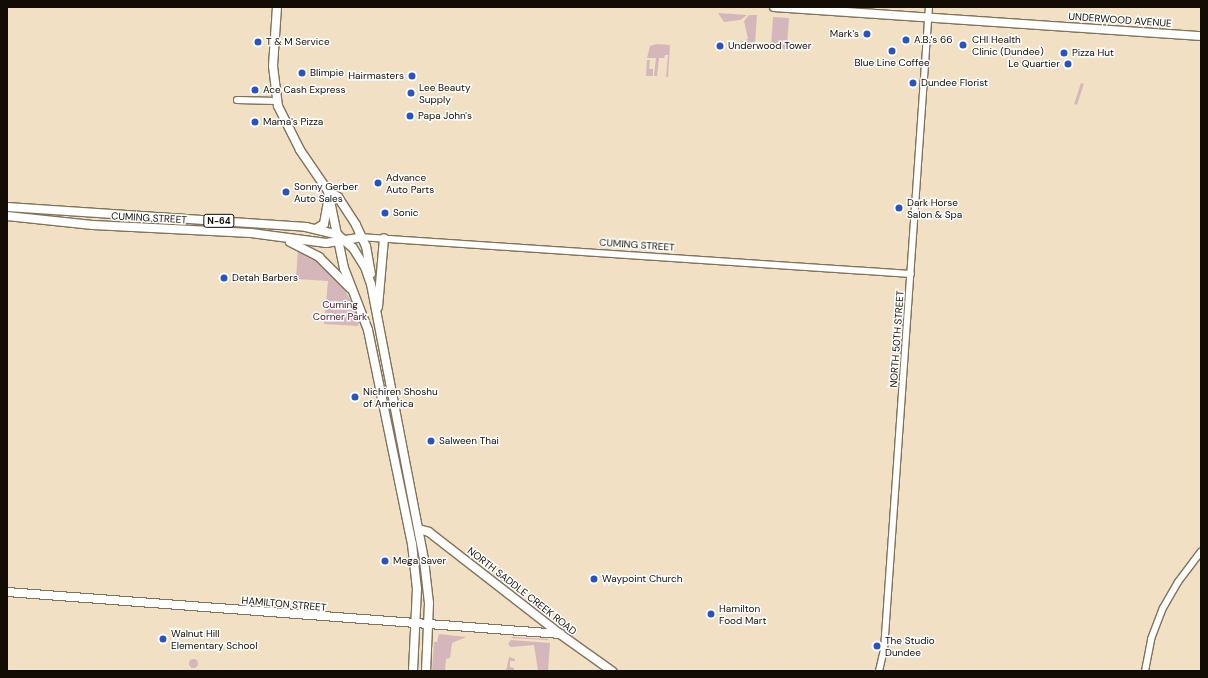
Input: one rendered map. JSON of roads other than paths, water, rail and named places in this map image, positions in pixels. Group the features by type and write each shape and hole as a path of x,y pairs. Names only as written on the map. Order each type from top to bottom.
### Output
{"main road":[{"path":"277,7 273,66 277,101 293,139 328,195 340,239 362,260 371,284"},
{"name":"UNDERWOOD AVENUE","path":"774,7 1201,36"},
{"path":"316,229 324,224 328,195"},
{"path":"328,195 338,198 362,237 370,260 371,284 419,529 428,589 429,626 426,671"},
{"name":"CUMING STREET","path":"7,207 316,229 340,239"},
{"name":"CUMING STREET","path":"7,216 93,225 272,237 340,239 362,237"},
{"name":"N-64","path":"272,237 304,248 319,257 336,272 356,296"},
{"path":"377,317 384,238"},
{"name":"N-64","path":"340,239 344,268 356,296 371,346 412,544 417,589 413,671"},
{"name":"NORTH SADDLE CREEK ROAD","path":"419,529 429,532 560,634 612,671"},
{"name":"HAMILTON STREET","path":"7,592 429,626 560,634"}],"street":[{"name":"NORTH 50TH STREET","path":"879,671 884,650 929,7"},
{"path":"237,100 277,101"},
{"name":"CUMING STREET","path":"362,237 911,274"},
{"path":"1146,671 1151,639 1163,608 1178,582 1201,552"}],"place":[{"name":"Mark's","path":"867,34"},
{"name":"A.B.'s 66","path":"906,40"},
{"name":"T & M Service","path":"258,42"},
{"name":"CHI Health Clinic (Dundee)","path":"963,45"},
{"name":"Underwood Tower","path":"720,46"},
{"name":"Blue Line Coffee","path":"892,51"},
{"name":"Pizza Hut","path":"1064,53"},
{"name":"Le Quartier","path":"1068,64"},
{"name":"Blimpie","path":"302,73"},
{"name":"Hairmasters","path":"412,76"},
{"name":"Dundee Florist","path":"913,83"},
{"name":"Ace Cash Express","path":"255,90"},
{"name":"Lee Beauty Supply","path":"411,93"},
{"name":"Papa John's","path":"410,116"},
{"name":"Mama's Pizza","path":"255,122"},
{"name":"Advance Auto Parts","path":"378,183"},
{"name":"Sonny Gerber Auto Sales","path":"286,192"},
{"name":"Dark Horse Salon & Spa","path":"899,208"},
{"name":"Sonic","path":"385,213"},
{"name":"Detah Barbers","path":"224,278"},
{"name":"Nichiren Shoshu of America","path":"355,397"},
{"name":"Salween Thai","path":"431,441"},
{"name":"Mega Saver","path":"385,561"},
{"name":"Waypoint Church","path":"594,579"},
{"name":"Hamilton Food Mart","path":"711,614"},
{"name":"Walnut Hill Elementary School","path":"163,639"},
{"name":"The Studio Dundee","path":"877,646"}],"park label":[{"name":"Cuming Corner Park","path":"340,310"}]}
